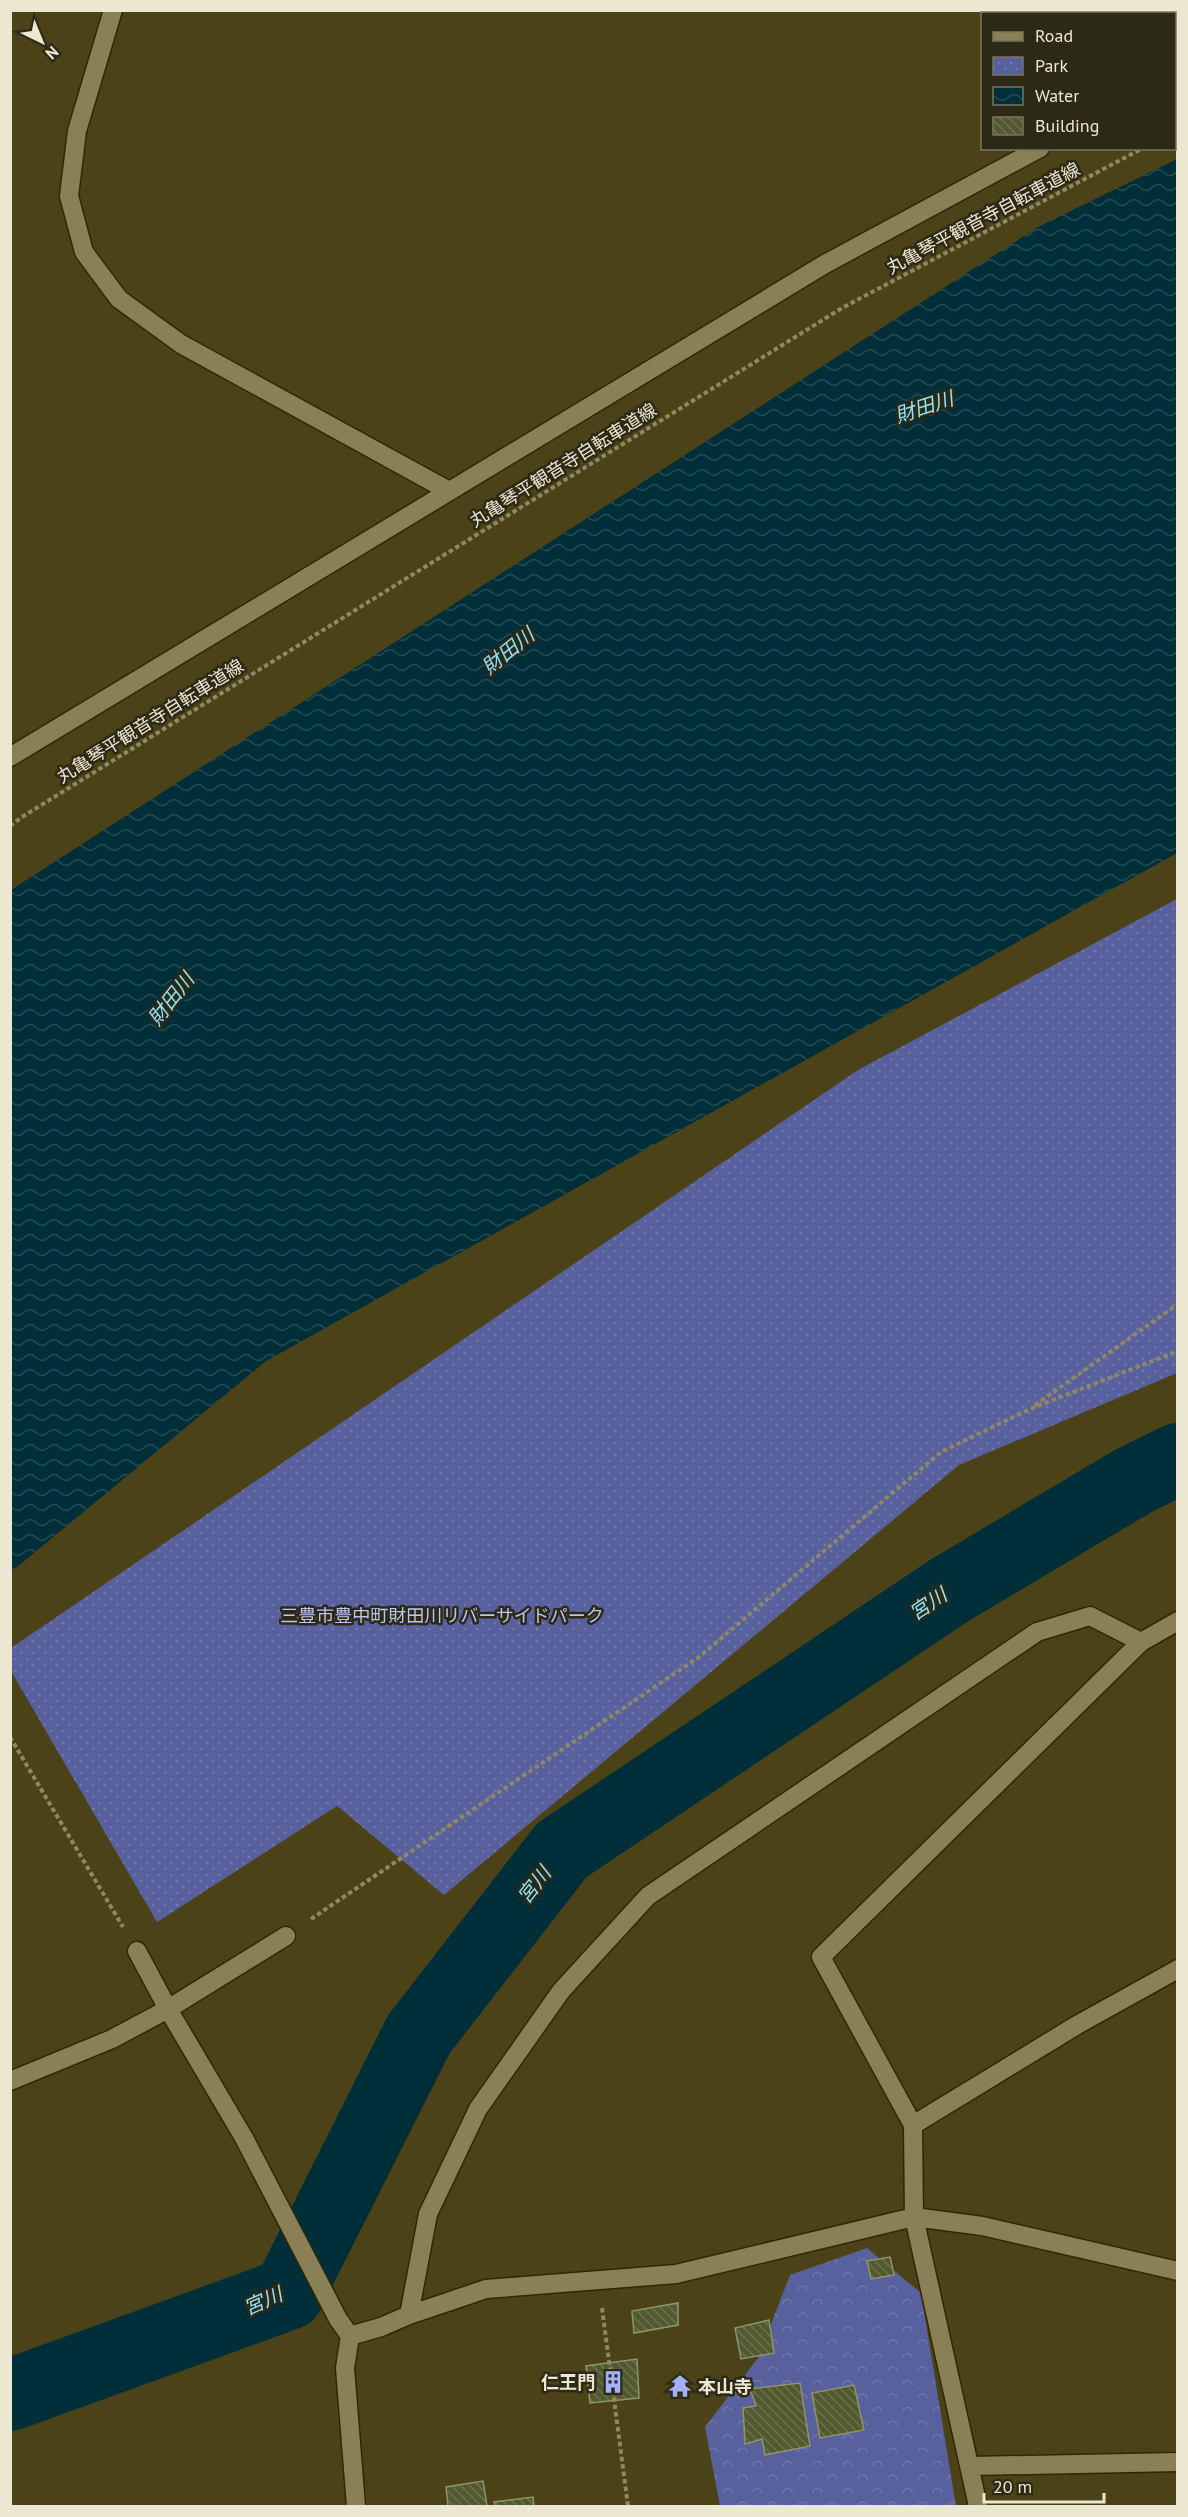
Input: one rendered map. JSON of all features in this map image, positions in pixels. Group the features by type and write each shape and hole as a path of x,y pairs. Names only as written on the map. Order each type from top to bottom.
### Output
{"street":[{"path":"113,10 77,131 69,195 84,252 119,300 181,344 449,491"},
{"path":"10,758 825,264 1036,150"},
{"path":"408,2315 428,2214 478,2109 561,1991 648,1896 1037,1632 1090,1616 1141,1642"},
{"path":"978,2506 971,2466 914,2217 913,2125 821,1957 1141,1642 1178,1621"},
{"path":"10,2081 112,2039 168,2009 286,1936"},
{"path":"137,1951 243,2138 338,2319 350,2336 345,2368 356,2506"},
{"path":"913,2125 1077,2025 1178,1969"},
{"path":"350,2336 486,2289 676,2274 914,2217 982,2226 1178,2271"},
{"path":"971,2466 1178,2462"}],"path":[{"name":"丸亀琴平観音寺自転車道線","path":"10,824 842,308 1139,150"},
{"path":"1030,1409 1178,1304"},
{"path":"286,1936 699,1657 941,1452 1030,1409 1178,1351"},
{"path":"10,1737 137,1951"},
{"path":"598,2279 628,2506"}],"green space":[{"name":"三豊市豊中町財田川リバーサイドパーク","path":"1177,899 1177,1373 959,1465 444,1895 337,1806 157,1922 11,1671 11,1648 858,1070"},
{"path":"867,2248 921,2293 956,2506 720,2506 705,2427 758,2358 790,2275"}],"water":[{"name":"財田川","path":"1177,159 1177,853 266,1361 11,1572 11,890 1038,227"}],"building":[{"path":"890,2257 894,2275 871,2279 867,2261"},
{"path":"678,2303 678,2325 634,2333 632,2311"},
{"path":"769,2320 774,2353 741,2359 735,2328"},
{"name":"仁王門","path":"637,2359 639,2398 590,2403 586,2366"},
{"path":"800,2383 810,2446 765,2455 762,2439 745,2444 743,2408 756,2406 750,2389"},
{"path":"854,2385 864,2430 820,2438 812,2393"},
{"path":"483,2481 487,2506 448,2506 446,2487"},
{"path":"533,2497 534,2506 495,2506 494,2502"}],"waterway":[{"name":"宮川","path":"10,2395 288,2294 419,2034 562,1850 950,1590 1135,1480 1178,1459"}],"place":[{"name":"仁王門","path":"613,2382"},
{"name":"本山寺","path":"680,2386"}]}
